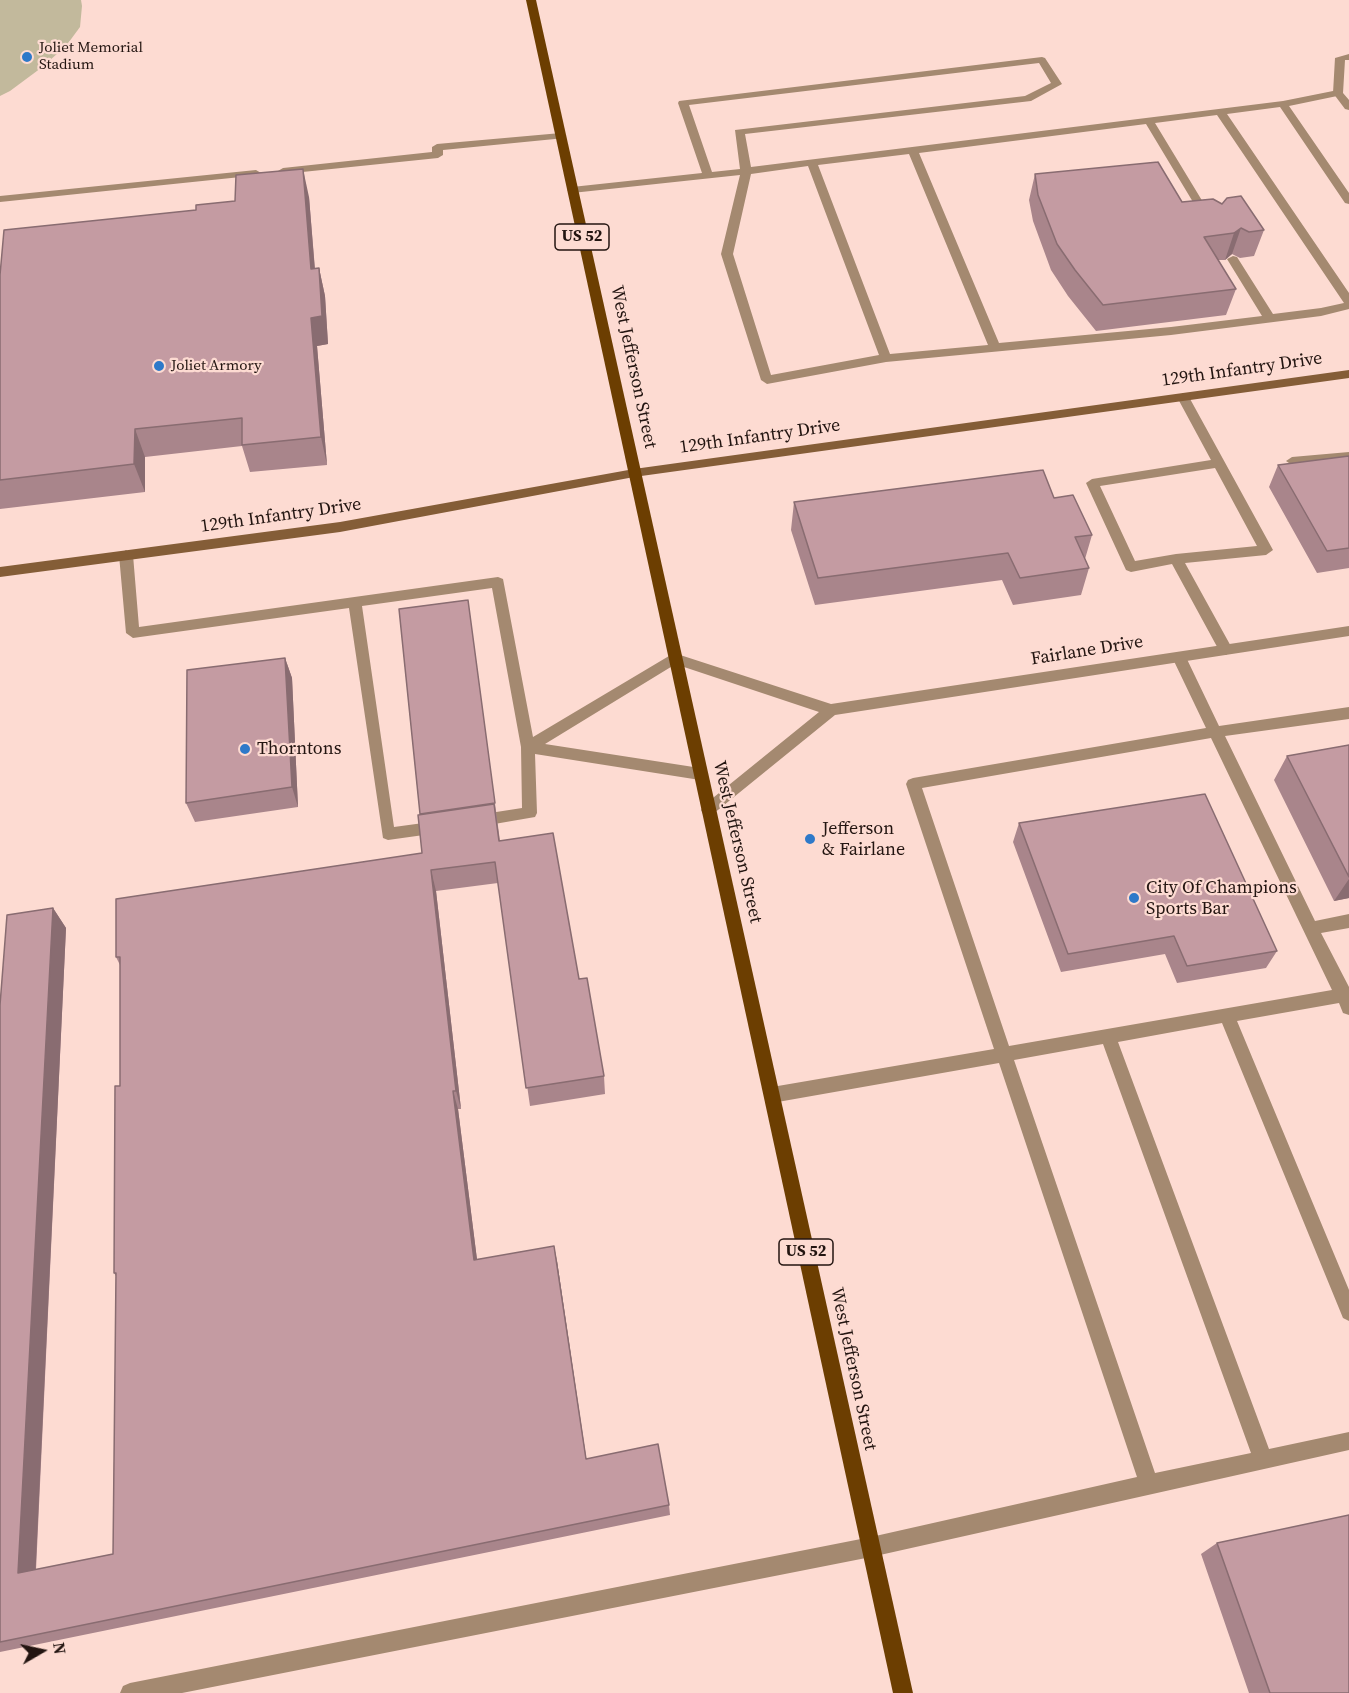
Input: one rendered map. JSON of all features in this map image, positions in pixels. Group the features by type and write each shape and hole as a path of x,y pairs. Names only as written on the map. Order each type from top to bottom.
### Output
{"main road":[{"name":"West Jefferson Street","path":"531,0 903,1693"}],"street":[{"path":"1349,57 1340,58 1338,93 1349,107"},
{"path":"708,176 683,103 1042,60 1057,84 1028,99 739,132 746,171 727,254 767,380 886,358 1171,331 1321,312 1349,303 1220,112"},
{"path":"572,190 708,176 1149,121 1283,104 1338,93"},
{"path":"1283,104 1349,201"},
{"path":"1149,121 1212,225"},
{"path":"274,171 438,155 437,147 561,136"},
{"path":"913,150 994,346"},
{"path":"812,163 886,358"},
{"path":"0,199 262,173"},
{"path":"1233,258 1269,318"},
{"name":"129th Infantry Drive","path":"0,572 340,527 634,473 1349,374"},
{"path":"1183,397 1219,463 1266,550 1176,559 1131,567 1092,483 1219,463"},
{"path":"1292,461 1349,456"},
{"path":"126,555 134,633 355,602 498,582 528,747 530,813 388,834 355,602"},
{"path":"1176,559 1226,650"},
{"name":"Fairlane Drive","path":"675,658 831,710 1349,632"},
{"path":"772,1095 1227,1015 1347,999 1179,657"},
{"path":"528,747 675,658"},
{"path":"708,810 831,710"},
{"path":"1149,1484 914,784 1215,732 1349,712"},
{"path":"528,747 700,774"},
{"path":"1311,928 1349,921"},
{"path":"1227,1015 1349,1312"},
{"path":"1108,1036 1263,1459"},
{"path":"130,1693 871,1547 1349,1441"}],"shaded area":[{"name":"Joliet Memorial Stadium","path":"0,0 81,0 82,6 80,27 66,46 41,68 0,96"}],"building":[{"path":"1158,162 1182,202 1213,199 1222,204 1227,198 1241,196 1264,230 1249,232 1241,228 1234,233 1204,237 1236,289 1103,305 1057,244 1038,195 1035,174"},
{"name":"Joliet Armory","path":"303,169 311,269 319,268 322,316 311,318 321,437 242,445 242,418 135,429 134,464 0,480 0,275 4,230 196,210 196,205 235,201 236,175"},
{"path":"1349,456 1349,548 1327,551 1278,465"},
{"path":"1043,470 1054,498 1073,495 1092,535 1075,537 1089,568 1020,578 1008,553 818,578 794,502"},
{"path":"468,600 495,803 420,814 399,609"},
{"name":"Thorntons","path":"285,658 292,787 186,803 187,670"},
{"path":"1349,745 1349,877 1287,756"},
{"name":"City Of Champions Sports Bar","path":"1205,794 1277,951 1187,966 1174,936 1068,954 1019,823"},
{"path":"494,804 499,841 553,833 579,979 587,978 604,1076 526,1088 495,862 431,870 456,1091 453,1091 474,1260 554,1246 586,1459 658,1444 669,1505 0,1642 0,1005 7,915 53,908 18,1573 113,1554 115,1086 120,1086 120,957 116,957 116,899 422,853 418,815"},
{"path":"1349,1515 1349,1693 1270,1693 1217,1543"}],"place":[{"name":"Joliet Memorial Stadium","path":"27,57"},
{"name":"Joliet Armory","path":"159,366"},
{"name":"Thorntons","path":"245,749"},
{"name":"Jefferson & Fairlane","path":"810,839"},
{"name":"City Of Champions Sports Bar","path":"1134,898"}]}
